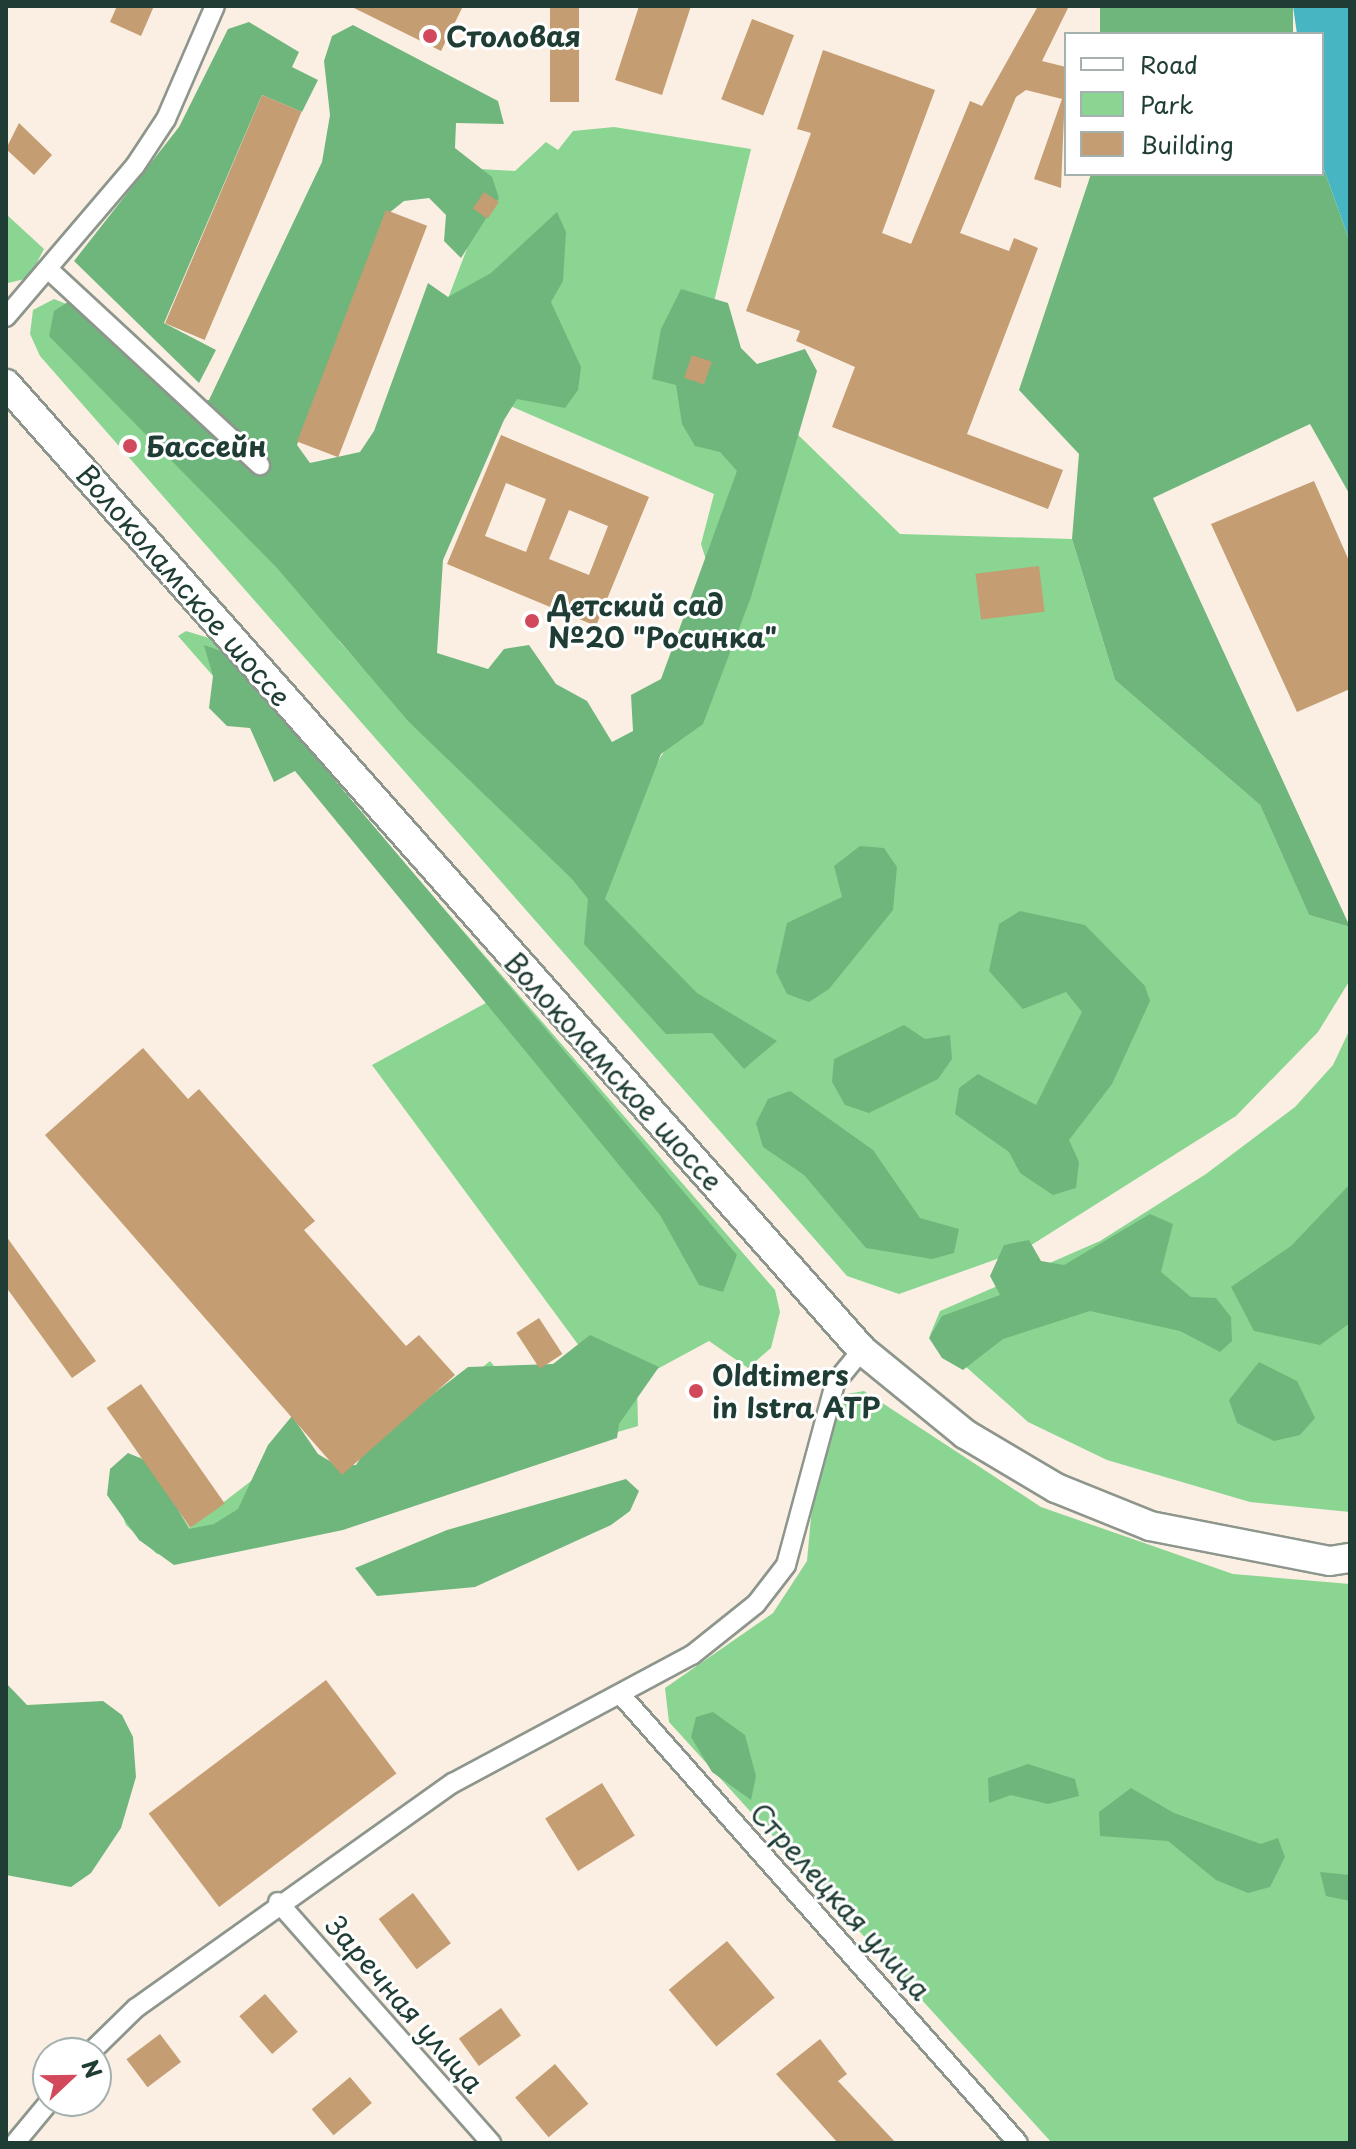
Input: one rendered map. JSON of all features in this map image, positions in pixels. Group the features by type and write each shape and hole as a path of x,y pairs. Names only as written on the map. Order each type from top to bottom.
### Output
{"main road":[{"name":"Волоколамское шоссе","path":"6,384 862,1350 965,1434 1056,1488 1150,1526 1330,1561 1350,1558"}],"street":[{"path":"6,317 48,269 166,119 215,6"},
{"path":"48,269 260,465"},
{"path":"106,2037 136,2008 278,1902 453,1783 622,1696 692,1655 756,1604 786,1565 835,1383 862,1350"},
{"name":"Стрелецкая улица","path":"622,1696 1018,2143"},
{"name":"Заречная улица","path":"278,1902 491,2143"},
{"path":"15,2143 37,2117"}],"green space":[{"path":"1100,6 1293,6 1293,32 1100,32"},
{"path":"249,22 299,52 292,67 318,80 302,112 262,95 164,323 216,350 199,383 74,261 179,127 228,29"},
{"path":"353,25 498,101 504,124 456,123 455,148 492,177 499,198 461,258 444,241 446,215 429,198 404,201 384,217 297,445 310,463 360,452 374,431 428,283 448,297 491,273 557,212 566,232 563,281 551,302 581,367 578,390 565,408 517,399 504,420 443,560 437,653 488,669 504,649 529,645 556,684 587,701 612,742 633,731 631,695 661,679 737,471 720,452 695,446 682,424 676,385 652,379 661,329 681,289 728,303 741,348 757,364 805,349 817,371 751,597 703,724 661,754 605,899 697,993 777,1041 744,1069 712,1033 666,1034 584,944 588,899 572,879 409,722 277,568 49,336 54,311 74,298 189,403 209,400 322,162 330,115 324,61 332,36"},
{"path":"614,127 751,149 711,314 789,426 900,534 1072,539 1115,680 1260,805 1309,915 1350,927 1350,980 1318,1032 1236,1116 1025,1249 899,1294 847,1276 40,356 30,334 33,310 54,299 74,307 338,615 339,641 414,725 592,871 677,730 727,627 701,544 714,494 441,376 360,530 471,238 480,169 515,171 546,142 558,150 573,131"},
{"path":"1324,170 1350,242 1350,495 1310,424 1153,498 1350,927 1309,915 1260,805 1115,680 1072,539 1079,454 1019,390 1090,176 1324,176"},
{"path":"6,214 44,249 29,278 8,283"},
{"path":"186,631 209,638 775,1290 780,1312 771,1348 748,1368 709,1341 637,1380 638,1426 208,1553 157,1554 126,1525 115,1495 119,1473 140,1457 190,1528 259,1475 343,1484 490,1361 503,1377 588,1358 372,1065 495,998 178,636"},
{"path":"204,645 227,653 737,1255 723,1292 699,1285 660,1215 295,771 274,782 250,728 227,726 209,708 213,676"},
{"path":"860,846 884,848 897,867 893,910 829,989 809,1002 787,994 776,972 787,923 842,897 834,866"},
{"path":"1020,911 1085,925 1145,986 1150,1001 1112,1084 1069,1140 1079,1162 1076,1188 1053,1195 1020,1173 1009,1152 955,1114 959,1088 978,1074 1036,1105 1082,1012 1066,992 1023,1009 989,971 999,924"},
{"path":"904,1025 925,1039 950,1035 952,1059 938,1079 869,1113 845,1105 832,1082 834,1059"},
{"path":"1350,1029 1350,1512 1250,1502 1107,1460 1028,1422 930,1335 940,1311 1100,1241 1206,1174 1295,1107 1333,1065"},
{"path":"790,1091 873,1150 920,1218 959,1229 954,1253 932,1259 866,1248 804,1175 763,1147 756,1123 768,1099"},
{"path":"1350,1184 1350,1323 1320,1345 1254,1331 1231,1287 1291,1246"},
{"path":"1150,1214 1173,1224 1161,1272 1191,1297 1216,1298 1231,1317 1232,1341 1220,1352 1180,1331 1090,1311 1003,1339 963,1370 942,1358 929,1338 942,1316 1000,1295 990,1276 1004,1245 1029,1240 1041,1261 1064,1265"},
{"path":"590,1335 659,1367 619,1424 617,1438 343,1530 174,1565 139,1540 107,1495 110,1469 128,1453 152,1463 189,1529 214,1524 238,1509 268,1445 292,1416 318,1454 338,1466 356,1465 370,1443 468,1367 553,1364"},
{"path":"1259,1362 1297,1381 1315,1418 1300,1435 1274,1441 1237,1423 1229,1400"},
{"path":"864,1391 1041,1507 1233,1574 1350,1584 1350,2143 1052,2143 669,1722 665,1688 773,1613 807,1561 819,1430 830,1397"},
{"path":"626,1479 639,1491 630,1511 611,1525 475,1587 377,1596 355,1568 447,1530"},
{"path":"6,1683 27,1705 103,1701 122,1715 133,1737 136,1777 121,1828 91,1873 71,1887 6,1875"},
{"path":"713,1712 745,1735 756,1776 751,1800 712,1772 691,1737 696,1717"},
{"path":"1028,1764 1075,1779 1079,1796 1048,1804 1011,1795 989,1803 988,1778"},
{"path":"1131,1788 1174,1813 1261,1844 1278,1838 1285,1857 1270,1887 1248,1893 1216,1880 1168,1841 1100,1836 1099,1812"},
{"path":"1320,1872 1350,1875 1350,1901 1326,1896"}],"water":[{"path":"1293,6 1350,6 1350,242 1324,170 1324,32 1297,32"}],"building":[{"path":"117,6 154,6 141,36 110,22"},
{"name":"Столовая","path":"350,6 463,6 441,51"},
{"path":"550,6 579,6 579,102 550,102"},
{"path":"639,6 691,6 662,95 615,80"},
{"path":"1038,6 1069,6 1042,61 1064,66 1061,188 1034,179 1062,99 1026,90 1016,97 960,233 1009,251 1014,238 1038,248 967,434 1063,470 1048,509 832,427 855,367 796,341 800,331 746,311 811,133 797,129 823,50 935,90 882,233 911,244 970,101 982,106"},
{"path":"752,19 794,35 763,115 721,99"},
{"path":"262,95 302,112 205,340 165,323"},
{"path":"19,123 52,155 34,175 6,149"},
{"path":"484,192 499,202 488,219 473,209"},
{"path":"386,210 427,226 338,457 297,442"},
{"path":"692,355 712,362 704,385 684,378"},
{"path":"501,435 649,497 596,626 447,564","holes":["506,483 546,499 526,552 485,536","569,510 608,526 589,575 549,559"]},
{"path":"1314,481 1350,563 1350,689 1297,712 1211,524"},
{"path":"1039,566 1045,612 981,619 975,574"},
{"path":"143,1048 188,1099 199,1089 315,1221 304,1230 406,1346 419,1335 455,1375 342,1475 45,1135"},
{"path":"6,1236 96,1361 72,1378 6,1287"},
{"path":"539,1318 562,1354 540,1369 516,1333"},
{"path":"141,1384 225,1504 190,1528 107,1408"},
{"path":"326,1680 396,1773 219,1907 149,1814"},
{"path":"602,1783 635,1836 578,1871 545,1819"},
{"path":"413,1893 451,1943 417,1969 379,1919"},
{"path":"727,1941 775,1998 716,2047 669,1990"},
{"path":"265,1994 298,2032 272,2054 239,2016"},
{"path":"501,2008 521,2036 479,2066 459,2039"},
{"path":"160,2034 181,2062 148,2087 126,2059"},
{"path":"820,2039 847,2074 838,2081 896,2143 838,2143 776,2074"},
{"path":"555,2064 588,2104 549,2137 515,2097"},
{"path":"350,2077 372,2103 334,2135 312,2109"}],"place":[{"name":"Столовая","path":"430,36"},
{"name":"Бассейн","path":"130,446"},
{"name":"Детский сад №20 \"Росинка\"","path":"532,621"},
{"name":"Oldtimers in Istra ATP","path":"696,1391"}]}
